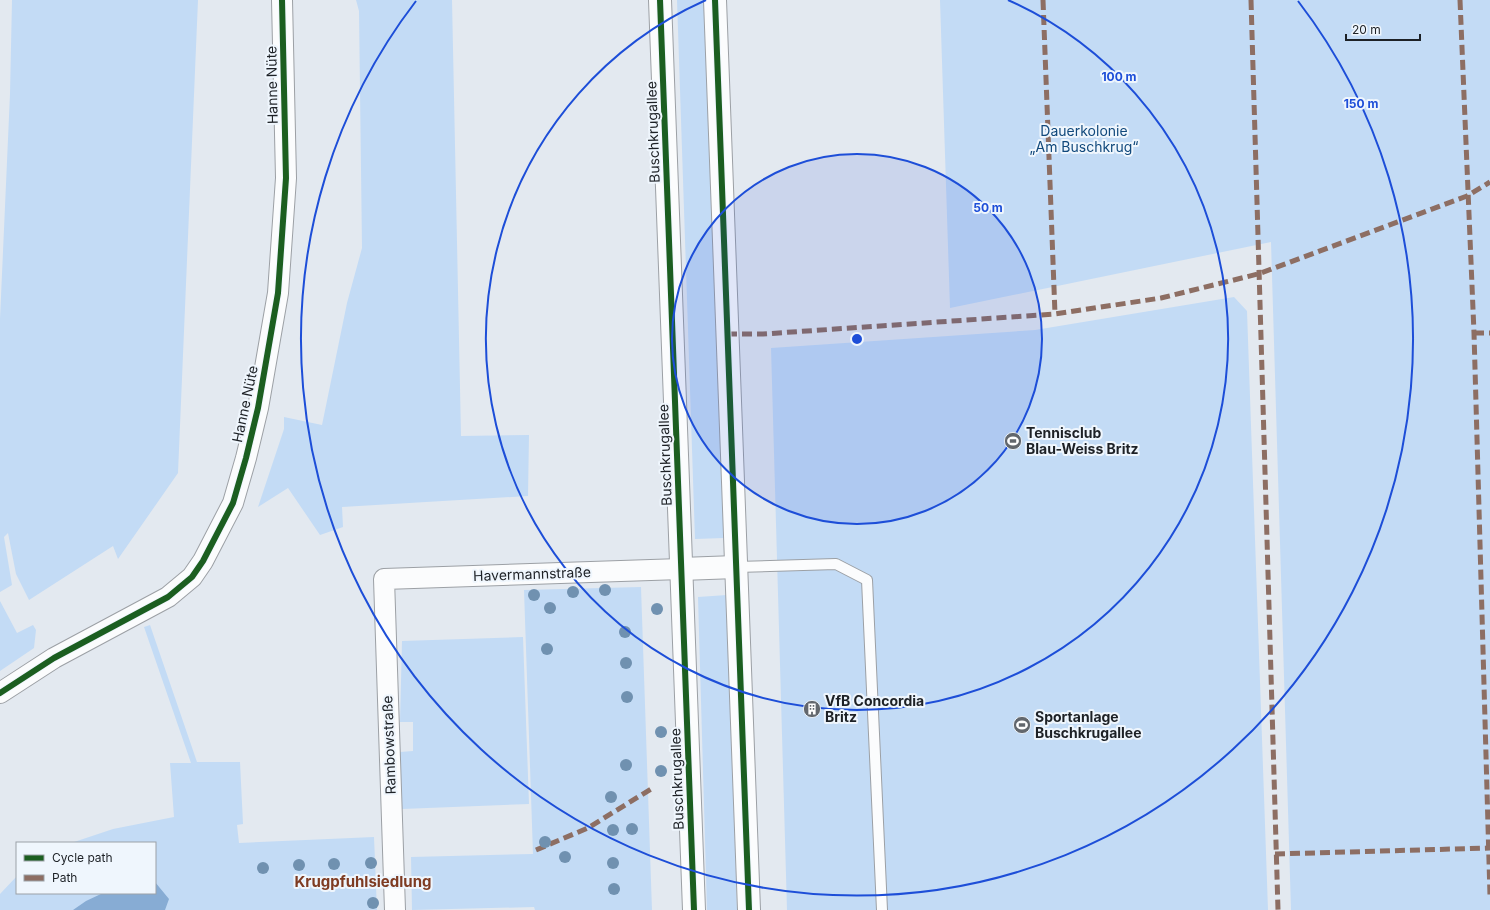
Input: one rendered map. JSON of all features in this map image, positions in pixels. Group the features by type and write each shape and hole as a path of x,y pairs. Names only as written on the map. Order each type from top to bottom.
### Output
{"main road":[{"name":"Buschkrugallee","path":"660,0 694,910"},
{"path":"715,0 749,910"},
{"path":"681,569 736,567"}],"street":[{"name":"Hanne Nüte","path":"0,693 54,658 168,597 192,577 203,562 233,503 258,408 278,293 286,178 282,0"},
{"name":"Havermannstraße","path":"384,579 681,569"},
{"name":"Rambowstraße","path":"384,579 395,910"}],"lane":[{"path":"736,567 836,564 867,580 882,910"}],"green space":[{"path":"12,0 198,0 178,473 118,559 113,546 29,600 16,574 8,533 4,537 12,585 0,592 0,319 10,94"},
{"path":"356,0 452,0 461,436 529,435 528,496 342,507 343,527 320,535 288,488 258,507 284,429 284,417 322,425 347,303 362,248 359,11"},
{"path":"677,0 707,0 724,538 695,539"},
{"name":"Dauerkolonie „Am Buschkrug“","path":"940,0 1490,0 1490,910 1291,910 1271,242 950,308"},
{"name":"Sportanlage Buschkrugallee","path":"1234,297 1247,311 1268,910 787,910 771,348 1035,330"},
{"path":"641,587 652,910 535,910 534,907 412,910 411,857 533,854 524,590"},
{"path":"727,595 737,910 707,910 698,597"},
{"path":"0,601 17,633 33,625 36,630 34,648 0,671"},
{"path":"150,625 197,762 240,762 243,824 237,825 239,843 374,837 377,910 0,910 0,894 16,877 16,894 156,894 156,842 74,842 113,829 174,817 170,763 191,763 144,627"},
{"path":"523,637 529,804 402,809 400,752 413,751 413,722 400,722 402,641"}],"shaded area":[{"path":"156,883 169,899 165,910 73,910 86,901 101,894 156,894"}],"marked path":[{"path":"1043,0 1055,314"},
{"path":"1251,0 1278,910"},
{"path":"1460,0 1474,333 1490,896"},
{"path":"727,334 763,334 1055,314 1161,298 1258,274 1467,196 1490,182"},
{"path":"1474,333 1490,333"},
{"path":"536,850 588,828 651,789"},
{"path":"1275,854 1490,848"}],"cycle path":[{"path":"0,693 54,658 168,597 192,577 203,561 233,503 258,408 278,293 286,178 282,0"},
{"path":"660,0 694,910"},
{"path":"715,0 749,910"}],"place":[{"name":"Tennisclub Blau-Weiss Britz","path":"1013,441"},
{"name":"VfB Concordia Britz","path":"812,709"},
{"name":"Sportanlage Buschkrugallee","path":"1022,725"}],"district":[{"name":"Krugpfuhlsiedlung","path":"363,882"}]}
